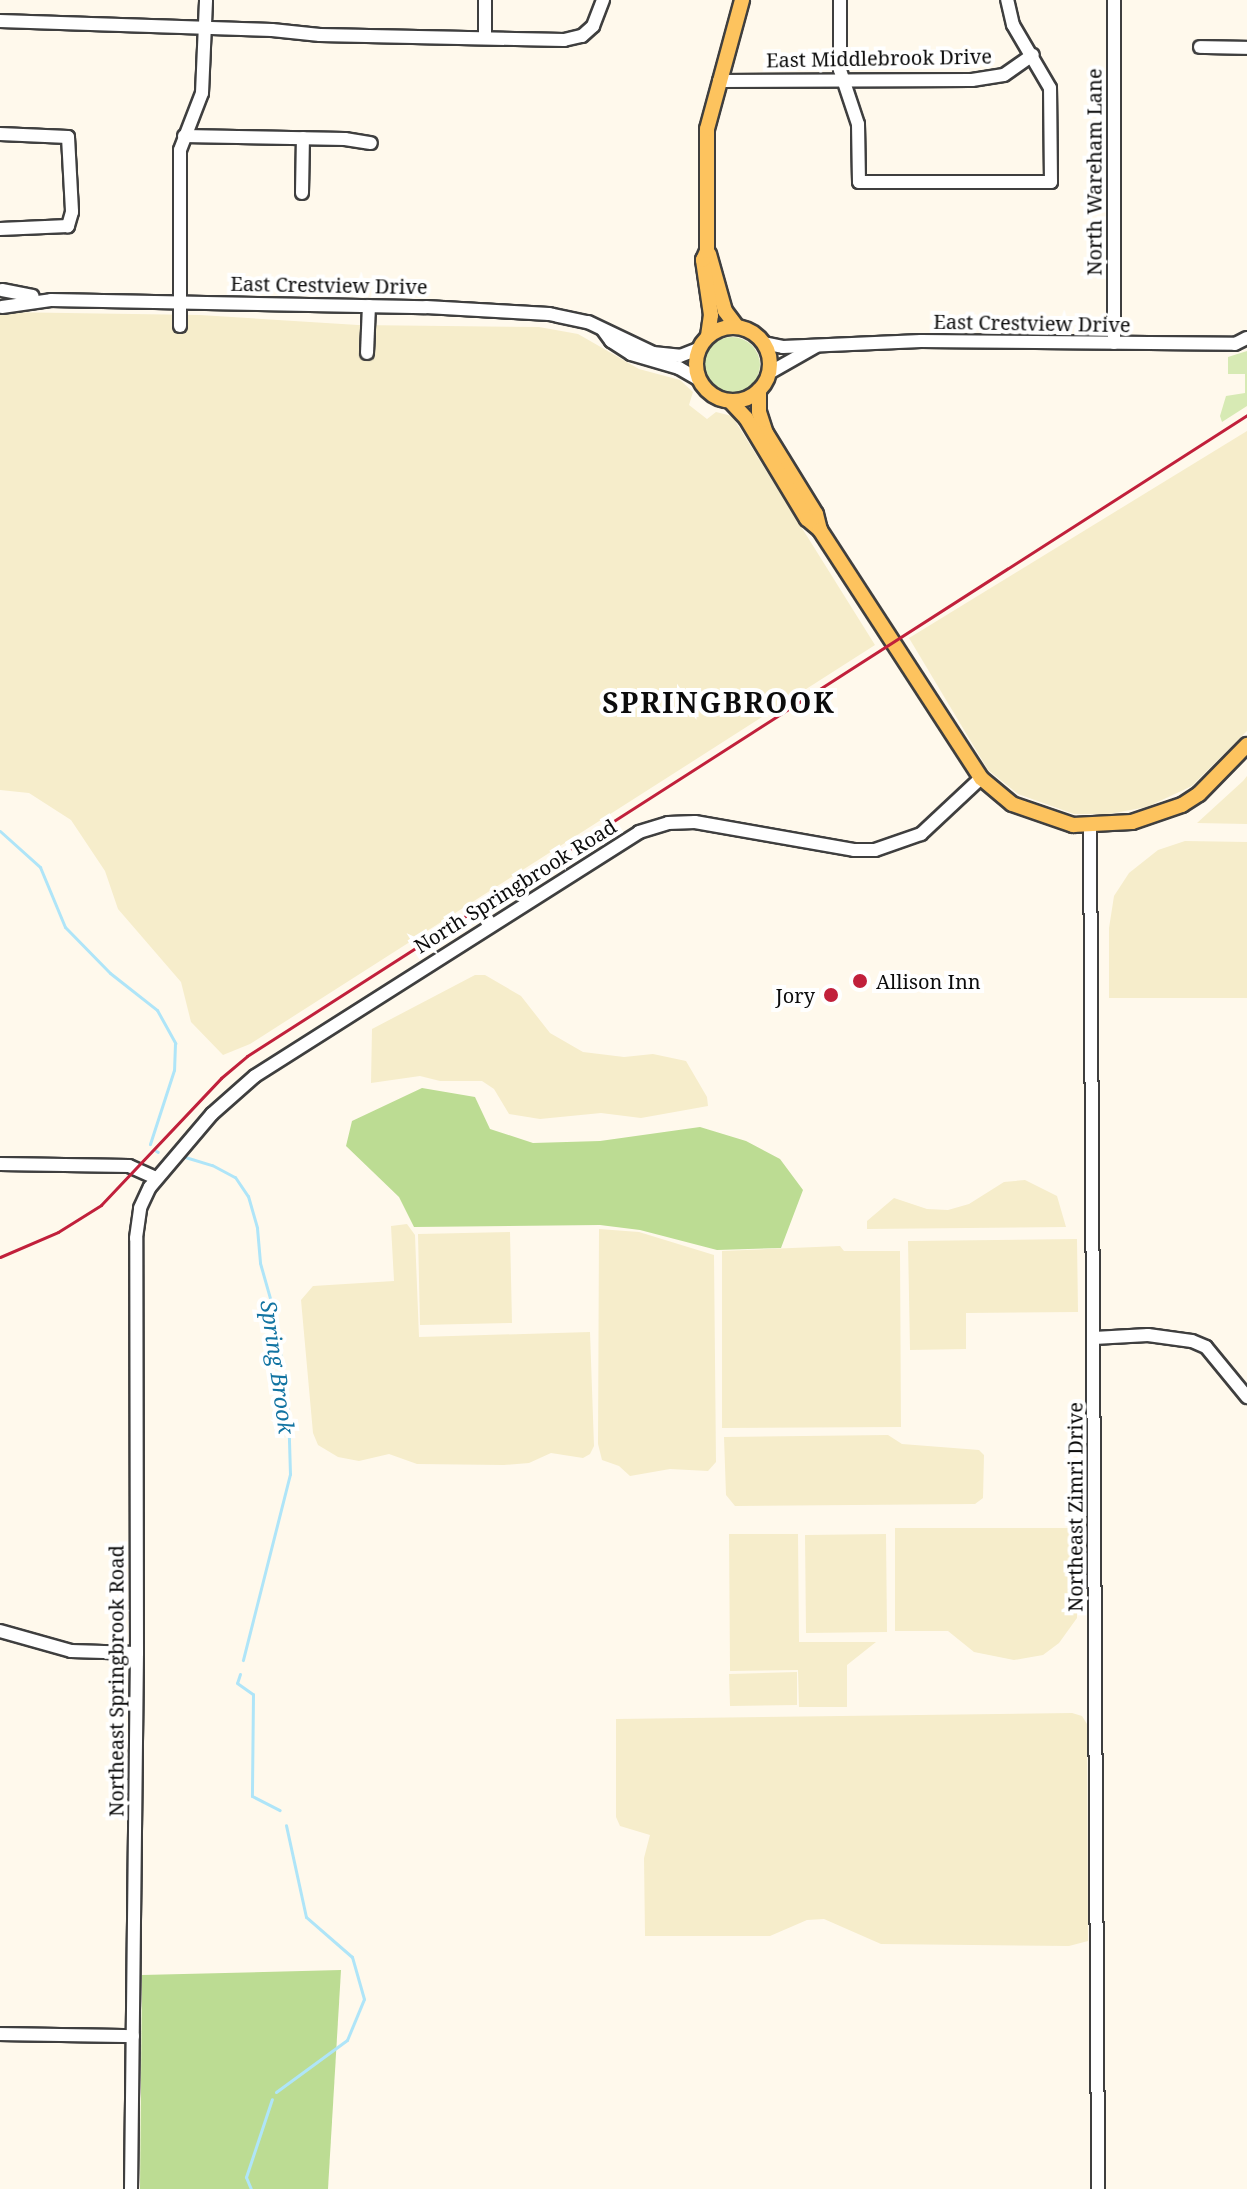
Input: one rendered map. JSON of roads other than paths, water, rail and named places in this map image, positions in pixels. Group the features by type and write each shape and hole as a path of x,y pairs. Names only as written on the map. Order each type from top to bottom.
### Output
{"main road":[{"path":"708,336 711,315 703,260 707,251 707,129 742,0"},
{"path":"707,251 713,260 725,311 737,327"},
{"path":"737,327 752,332 763,343 769,357 769,373 759,390 743,400 731,402 713,396 698,379 698,349 708,336 737,327"},
{"path":"759,390 759,412 766,433 816,514 820,530"},
{"path":"731,402 746,418 807,519 820,530 981,778 1012,804 1033,814 1073,825 1132,822 1182,805 1199,794 1247,745"}],"street":[{"path":"180,326 180,150 202,93 206,0"},
{"path":"485,0 485,38"},
{"path":"0,21 320,35 573,39 593,26 603,0"},
{"path":"840,0 842,81 858,124 859,182 1051,182 1050,88 1013,25 1007,0"},
{"name":"North Wareham Lane","path":"1114,0 1114,343"},
{"path":"1200,47 1247,48"},
{"name":"East Middlebrook Drive","path":"719,81 990,78 1004,75 1033,55"},
{"path":"0,134 68,137 72,152 72,212 68,226 0,229"},
{"path":"184,136 303,138 371,143"},
{"path":"302,193 303,138"},
{"path":"1,289 5,298 1,308"},
{"name":"East Crestview Drive","path":"1,289 51,300"},
{"name":"East Crestview Drive","path":"1,308 51,300 369,306 560,315 653,353 680,356 698,349"},
{"path":"367,353 369,306"},
{"name":"East Crestview Drive","path":"603,330 611,341 631,354 679,368 698,379"},
{"name":"East Crestview Drive","path":"763,343 816,346 862,342 1235,344 1247,339"},
{"name":"East Crestview Drive","path":"769,373 816,346"},
{"name":"North Springbrook Road","path":"156,1178 212,1114 255,1076 639,832 668,823 695,822 854,850 875,850 921,834 981,778"},
{"name":"Northeast Zimri Drive","path":"1090,826 1098,2189"},
{"path":"0,1164 129,1166 156,1178"},
{"name":"Northeast Springbrook Road","path":"131,2189 137,1653 136,1238 140,1208 156,1178"},
{"path":"1094,1338 1148,1335 1192,1341 1206,1347 1247,1397"},
{"path":"0,1631 71,1651 137,1653"},
{"path":"0,2034 133,2036"}],"waterway":[{"name":"Spring Brook","path":"0,831 40,867 65,927 110,973 157,1010 175,1043 174,1070 150,1144"},
{"name":"Spring Brook","path":"185,1157 212,1165 235,1177 248,1196 257,1228 260,1263 274,1312 288,1407 290,1474 243,1660"},
{"name":"Spring Brook","path":"240,1674 237,1683 253,1694 252,1796 280,1810"},
{"name":"Spring Brook","path":"276,2092 347,2040 364,1999 352,1957 306,1917 286,1825"},
{"name":"Spring Brook","path":"251,2189 246,2177 272,2099"}],"railway":[{"path":"0,1257 58,1232 101,1205 221,1078 247,1056 1247,415"}],"place":[{"name":"Allison Inn","path":"860,981"},
{"name":"Jory","path":"831,995"}],"district":[{"name":"SPRINGBROOK","path":"719,702"}]}
